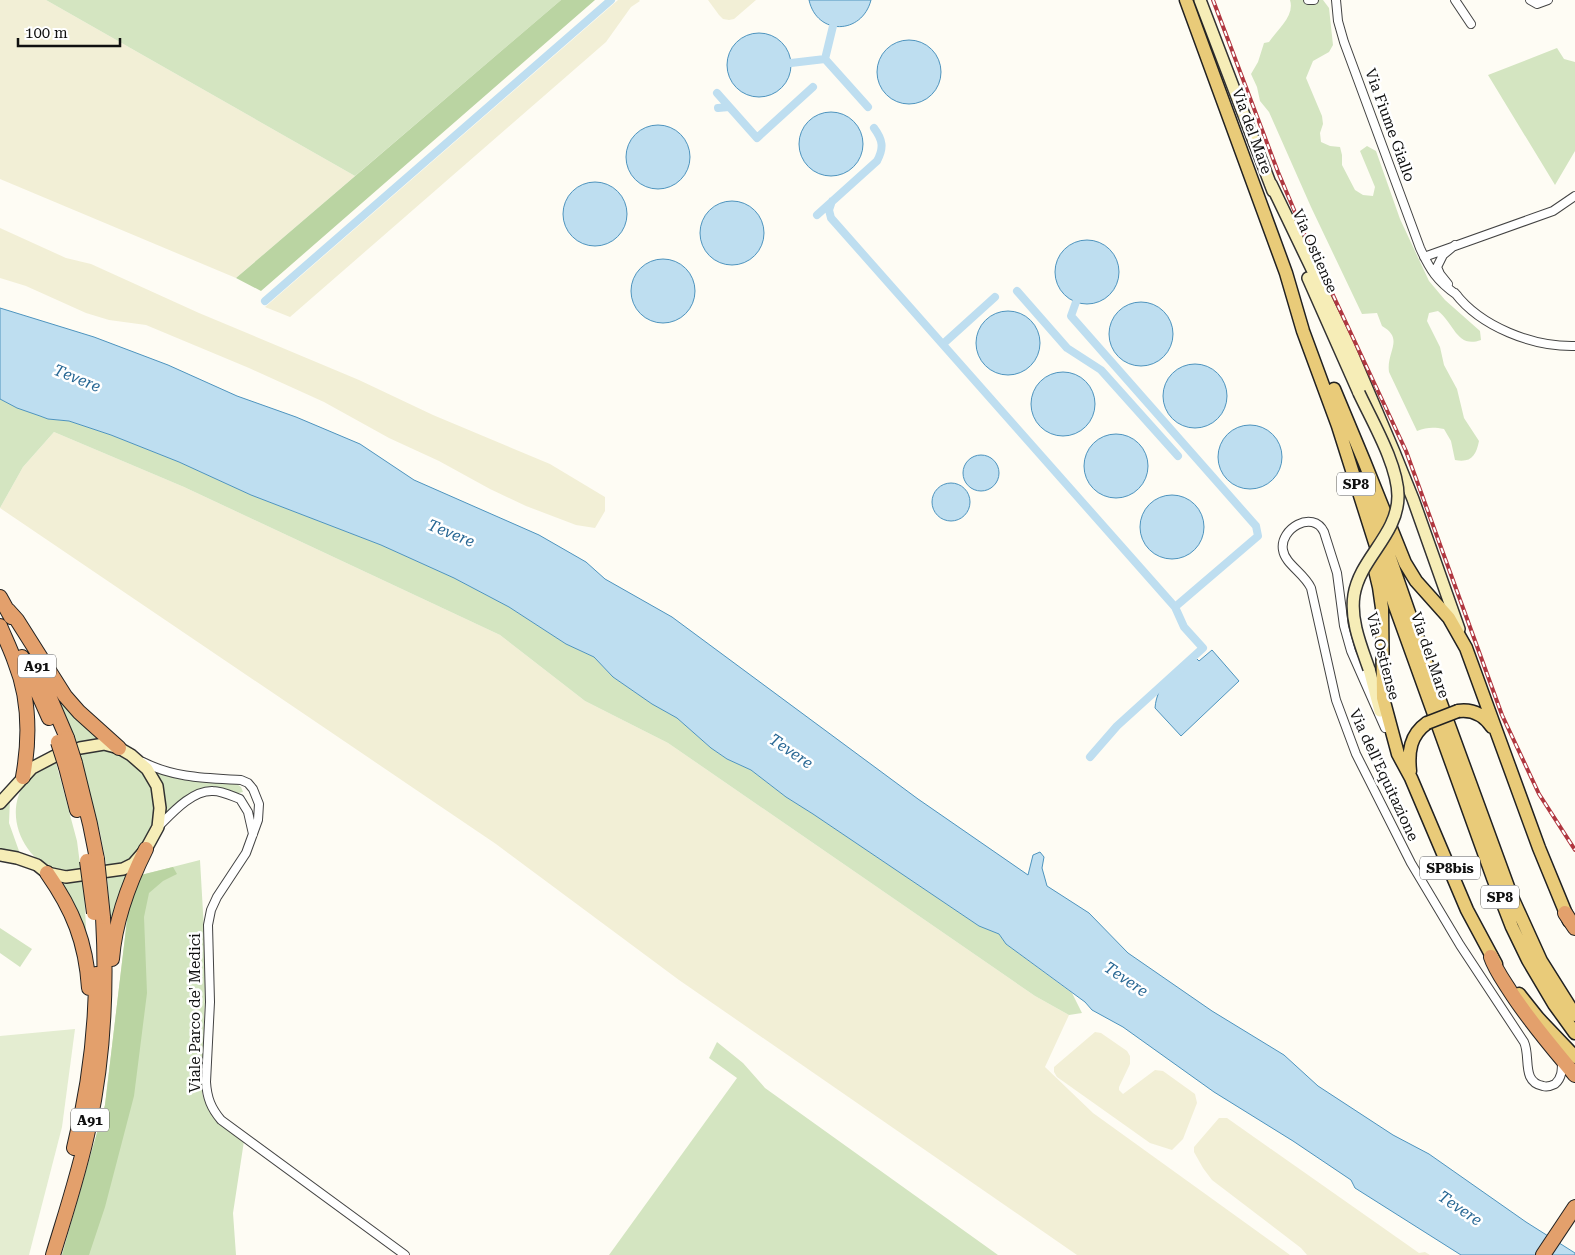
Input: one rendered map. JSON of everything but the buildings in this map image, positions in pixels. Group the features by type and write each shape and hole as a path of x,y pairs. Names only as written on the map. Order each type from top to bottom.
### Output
{"highway":[{"name":"A91","path":"0,597 4,613 21,655 70,765 81,826 92,860 99,918 105,1001 101,1052 89,1128 53,1255"},
{"path":"4,613 17,620 65,696 79,712 119,748"},
{"path":"0,626 16,663 26,700 28,742 21,780"},
{"path":"105,1001 110,989 113,949 118,924 130,884 146,849"},
{"path":"42,869 65,901 82,940 87,964 90,1017 94,1030"},
{"path":"1565,913 1575,928"},
{"name":"A91","path":"44,1255 78,1132 85,1094 94,1030 99,918"},
{"path":"1491,957 1523,1011 1568,1058 1575,1075"},
{"path":"1543,1255 1575,1207"}],"main road":[{"name":"Via del Mare","path":"1186,0 1286,273 1303,331 1343,438 1395,606 1502,901 1536,975 1575,1033"},
{"name":"Via Ostiense","path":"1200,0 1271,184 1284,223 1391,464 1398,492 1394,521 1363,570 1354,595 1355,622 1365,673 1385,728 1411,778 1467,910 1491,957"},
{"name":"Via Ostiense","path":"1271,184 1348,344 1394,452 1413,499 1539,848 1575,934"},
{"name":"Via del Mare","path":"1286,273 1303,308 1325,368 1414,628 1511,895 1541,961 1575,1015"},
{"path":"1325,368 1405,563 1413,577 1452,622 1466,648"},
{"path":"1323,383 1379,587 1383,620 1383,698 1398,754"},
{"path":"1411,778 1409,760 1411,744 1418,730 1427,723 1458,711 1468,711 1480,714 1488,721 1499,737"},
{"path":"0,855 17,858 66,877 118,870 132,864 146,849 158,827 160,808 157,786 147,769 131,755 119,748 104,744 80,748"},
{"path":"0,803 32,768 60,745"}],"street":[{"path":"1308,0 1314,0"},
{"name":"Via Fiume Giallo","path":"1336,0 1338,21 1344,42 1424,257 1437,279 1477,314 1510,332 1543,343 1575,346"},
{"path":"1454,0 1471,24"},
{"path":"1530,0 1537,4 1548,0"},
{"name":"Via Fiume Giallo","path":"1424,257 1553,211 1575,196"},
{"name":"Via Fiume Giallo","path":"1455,245 1442,255 1438,267 1441,276 1457,295"},
{"name":"Via dell'Equitazione","path":"1365,673 1351,651 1344,626 1338,580 1330,547 1322,527 1316,523 1306,522 1295,525 1283,540 1283,551 1288,561 1303,575 1311,588 1339,711 1356,754 1398,838 1454,935 1524,1042 1528,1052 1528,1072 1531,1079 1536,1084 1542,1086 1554,1084 1561,1075 1568,1058"},
{"path":"131,755 158,770 173,774 241,780 248,783 256,797 240,799 214,790 199,793 158,827"},
{"name":"Viale Parco de' Medici","path":"256,797 259,804 258,820 246,853 217,897 211,910 208,925 210,1002 206,1082 211,1108 221,1120 405,1255"},
{"path":"240,799 248,812 252,834"}],"shaded area":[{"path":"0,0 46,0 355,176 236,278 0,179"},
{"path":"618,0 640,1 631,7 606,42 290,317 265,307"},
{"path":"708,0 756,0 734,19 729,20 723,19"},
{"path":"0,228 66,258 91,264 199,313 359,380 433,415 550,464 605,497 605,511 595,528 576,525 526,506 439,461 389,438 324,402 249,368 146,325 109,320 86,313 26,286 0,278"},
{"path":"54,432 184,487 500,635 585,701 668,743 1035,996 1069,1015 1045,1067 1093,1113 1290,1255 1077,1255 679,980 496,844 0,508 23,467"},
{"path":"1095,1032 1101,1033 1127,1051 1130,1056 1130,1064 1119,1087 1123,1094 1155,1070 1163,1071 1195,1094 1197,1103 1183,1139 1172,1150 1150,1143 1057,1077 1054,1067"},
{"path":"1219,1118 1227,1118 1419,1253 1425,1252 1430,1255 1307,1255 1301,1248 1212,1180 1203,1168 1194,1152 1194,1147"}],"green space":[{"path":"46,0 561,0 355,176"},
{"path":"561,0 595,0 261,291 236,278"},
{"path":"1290,0 1323,0 1329,8 1333,45 1329,52 1313,61 1306,78 1322,116 1321,142 1330,146 1340,147 1342,165 1355,190 1363,195 1373,196 1375,187 1360,151 1367,146 1376,151 1400,219 1429,281 1445,300 1480,331 1481,340 1466,341 1456,333 1438,311 1429,313 1427,321 1440,347 1444,365 1457,389 1464,418 1479,441 1476,451 1469,459 1455,460 1451,441 1444,429 1430,428 1417,431 1389,372 1394,341 1392,336 1382,326 1377,313 1362,314 1311,207 1269,112 1260,101 1257,87 1251,74 1258,62 1264,43 1269,42 1288,17 1291,6"},
{"path":"1557,48 1564,59 1575,62 1575,151 1555,185 1488,75"},
{"path":"0,399 48,419 69,421 111,435 179,462 251,495 381,545 454,578 509,607 566,644 594,657 613,677 652,704 677,718 711,748 727,759 751,770 786,797 979,926 999,934 1006,944 1072,993 1082,1013 1069,1015 1035,996 668,743 585,701 500,635 184,487 54,432 23,467 0,508"},
{"path":"56,693 103,740 76,745"},
{"path":"94,748 110,751 128,759 141,769 154,793 155,820 150,837 127,862 107,868 100,832 79,751"},
{"path":"55,759 77,841 81,872 61,872 35,857 26,846 17,822 16,808 19,795 25,783 38,769"},
{"path":"152,770 172,777 237,784 243,792 235,794 210,788 163,817"},
{"path":"10,799 9,823 19,851 17,854 0,851 0,807"},
{"path":"200,860 206,965 202,1093 213,1116 244,1141 233,1213 236,1255 62,1255 105,1105 128,912 141,875"},
{"path":"173,867 177,874 163,881 149,893 144,917 147,993 134,1096 105,1207 89,1255 62,1255 105,1105 128,912 141,875"},
{"path":"132,868 111,926 107,874"},
{"path":"81,878 84,890 87,947 59,881"},
{"path":"0,928 32,949 20,967 0,953"},
{"path":"75,1029 62,1127 29,1255 0,1255 0,1036"},
{"path":"717,1042 743,1063 765,1088 998,1255 609,1255 737,1078 709,1058"}],"water":[{"path":"809,0 871,0 866,12 859,20 850,25 840,27 830,25 821,20 814,12"},
{"path":"759,33 777,39 785,47 791,65 785,83 777,91 759,97 741,91 733,83 727,65 733,47 741,39"},
{"path":"909,40 927,46 935,54 941,72 935,90 927,98 909,104 891,98 883,90 877,72 883,54 891,46"},
{"path":"831,112 849,118 857,126 863,144 857,162 849,170 831,176 813,170 805,162 799,144 805,126 813,118"},
{"path":"658,125 676,131 684,139 690,157 684,175 676,183 658,189 640,183 632,175 626,157 632,139 640,131"},
{"path":"595,182 613,188 621,196 627,214 621,232 613,240 595,246 577,240 569,232 563,214 569,196 577,188"},
{"path":"732,201 750,207 758,215 764,233 758,251 750,259 732,265 714,259 706,251 700,233 706,215 714,207"},
{"path":"1087,240 1105,246 1113,254 1119,272 1113,290 1105,298 1087,304 1069,298 1061,290 1055,272 1061,254 1069,246"},
{"path":"663,259 681,265 689,273 695,291 689,309 681,317 663,323 645,317 637,309 631,291 637,273 645,265"},
{"path":"1141,302 1159,308 1167,316 1173,334 1167,352 1159,360 1141,366 1123,360 1115,352 1109,334 1115,316 1123,308"},
{"name":"Tevere","path":"0,308 94,337 168,365 237,396 296,417 360,444 414,480 539,535 586,562 605,579 672,617 918,799 1028,875 1033,855 1040,852 1044,857 1042,868 1047,886 1089,913 1128,953 1212,1011 1284,1055 1318,1086 1393,1135 1429,1154 1526,1222 1575,1253 1575,1255 1461,1255 1355,1188 1351,1180 1214,1092 1123,1027 1092,1010 1085,1002 1006,944 999,934 979,926 786,797 751,770 727,759 711,748 677,718 652,704 613,677 594,657 566,644 509,607 454,578 381,545 251,495 179,462 111,435 69,421 48,419 17,408 0,399"},
{"path":"1008,311 1026,317 1034,325 1040,343 1034,361 1026,369 1008,375 990,369 982,361 976,343 982,325 990,317"},
{"path":"1195,364 1213,370 1221,378 1227,396 1221,414 1213,422 1195,428 1177,422 1169,414 1163,396 1169,378 1177,370"},
{"path":"1063,372 1081,378 1089,386 1095,404 1089,422 1081,430 1063,436 1045,430 1037,422 1031,404 1037,386 1045,378"},
{"path":"1250,425 1268,431 1276,439 1282,457 1276,475 1268,483 1250,489 1232,483 1224,475 1218,457 1224,439 1232,431"},
{"path":"1116,434 1134,440 1142,448 1148,466 1142,484 1134,492 1116,498 1098,492 1090,484 1084,466 1090,448 1098,440"},
{"path":"981,455 988,456 994,460 998,466 998,480 994,486 988,490 981,491 974,490 968,486 964,480 963,473 964,466 968,460 974,456"},
{"path":"951,483 965,488 970,502 965,516 951,521 937,516 932,502 937,488"},
{"path":"1172,495 1190,501 1198,509 1204,527 1198,545 1190,553 1172,559 1154,553 1146,545 1140,527 1146,509 1154,501"},
{"path":"1212,650 1239,681 1181,736 1155,708 1159,691 1168,678 1194,656 1199,661"}],"waterway":[{"path":"265,301 611,0"},
{"path":"825,59 833,26"},
{"path":"791,63 825,59 868,107"},
{"path":"717,93 757,138 813,87"},
{"path":"718,108 729,107"},
{"path":"817,215 877,161 881,152 881,144 874,128"},
{"path":"832,201 829,210 831,218 1175,607"},
{"path":"1017,291 1067,348 1101,370 1178,456"},
{"path":"943,344 995,297"},
{"path":"1076,302 1071,316 1256,526 1258,536 1175,607 1184,627 1203,648 1117,726 1090,757"}],"railway":[{"path":"1213,0 1278,172 1303,231 1406,451 1502,715 1539,794 1575,850"}]}
